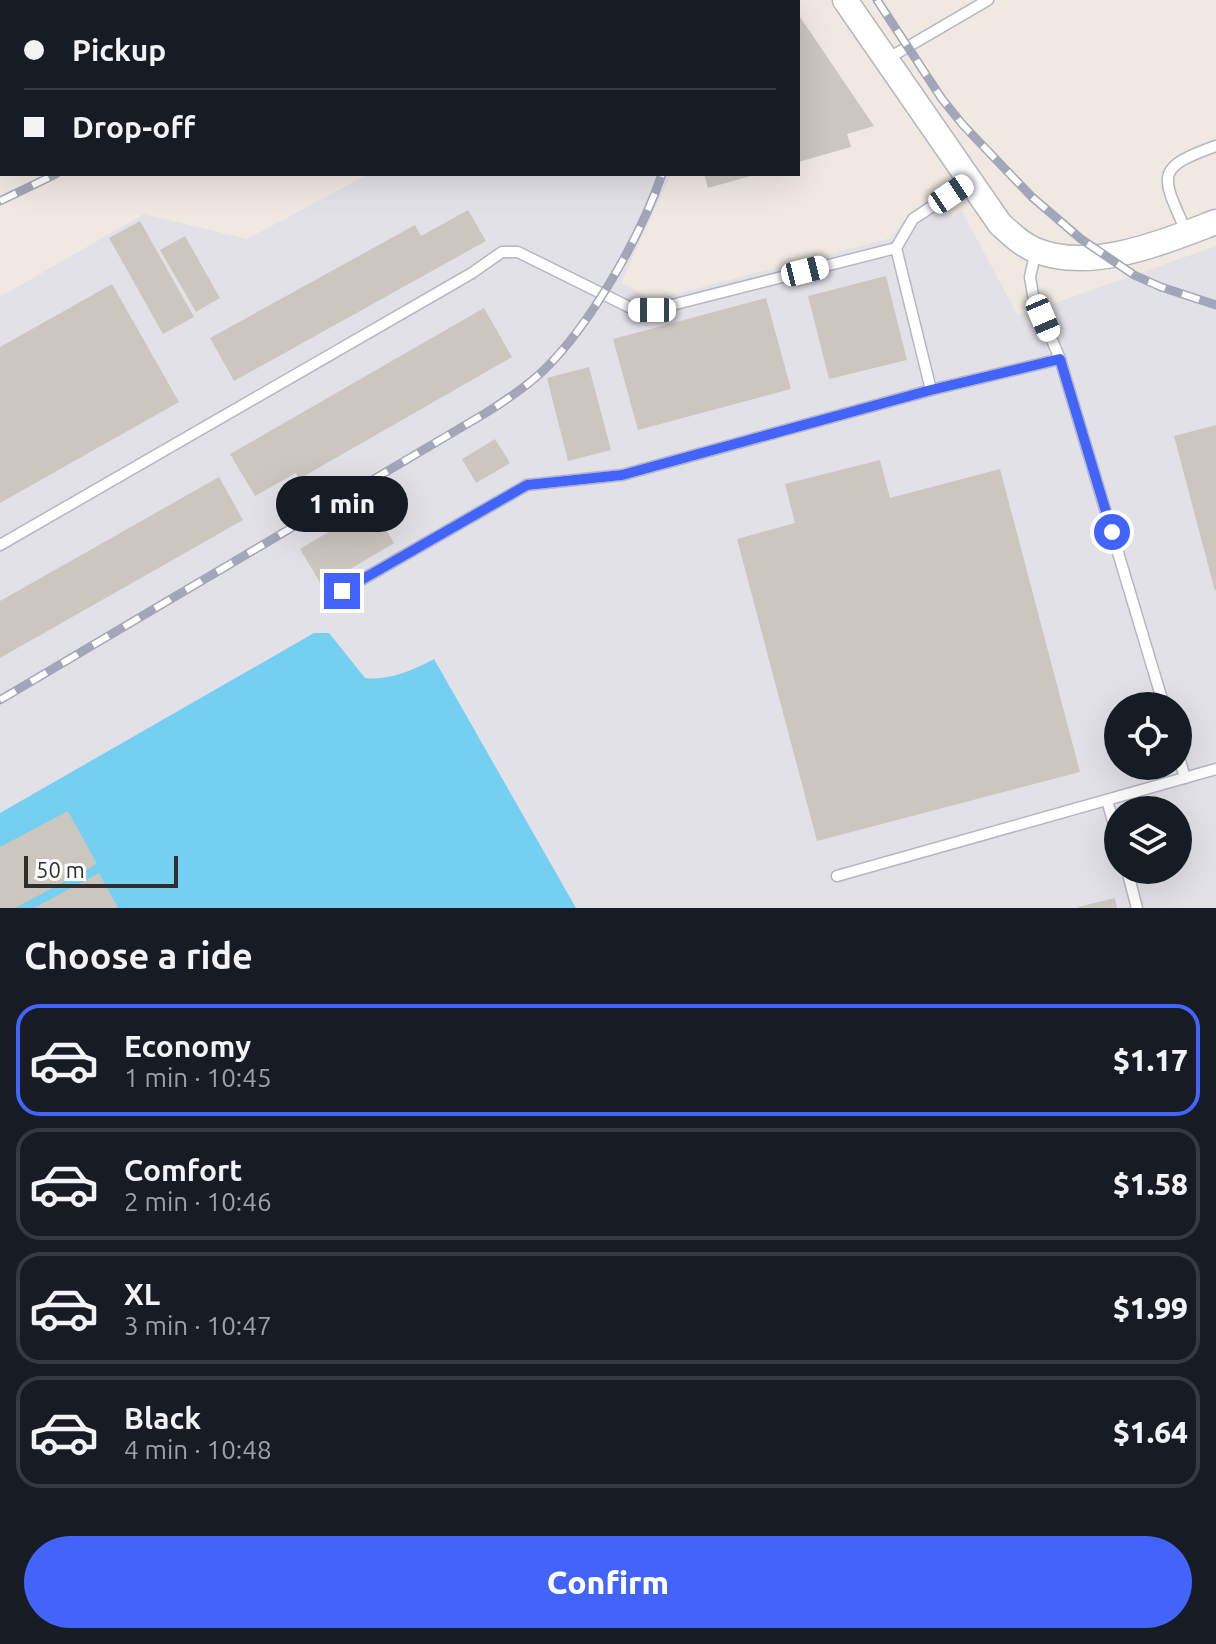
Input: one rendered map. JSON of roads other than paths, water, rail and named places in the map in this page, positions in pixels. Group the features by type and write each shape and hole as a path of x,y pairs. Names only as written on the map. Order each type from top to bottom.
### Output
{"street":[{"path":"845,0 1000,224 1017,240 1045,253 1075,258 1106,257 1216,222"}],"lane":[{"path":"887,59 988,0"},
{"path":"1186,233 1168,192 1170,167 1182,158 1216,146"},
{"path":"931,390 896,248 913,219 970,181"},
{"path":"0,545 459,281 502,252 518,252 635,310 652,310 896,248"},
{"path":"1045,253 1030,277 1033,295 1060,359 1160,692"},
{"path":"342,591 527,485 622,475 931,390 1060,359"},
{"path":"1192,776 1216,769"},
{"path":"1121,796 1178,780"},
{"path":"837,876 1104,801"},
{"path":"1131,884 1137,908"}],"water":[{"path":"314,633 329,633 365,678 392,676 434,659 576,908 0,908 0,813"}],"railway":[{"path":"877,0 942,99 1032,197 1081,239 1134,275 1216,305"},
{"path":"0,201 52,176"},
{"path":"0,700 484,414 530,382 562,351 613,278 661,176"}]}
